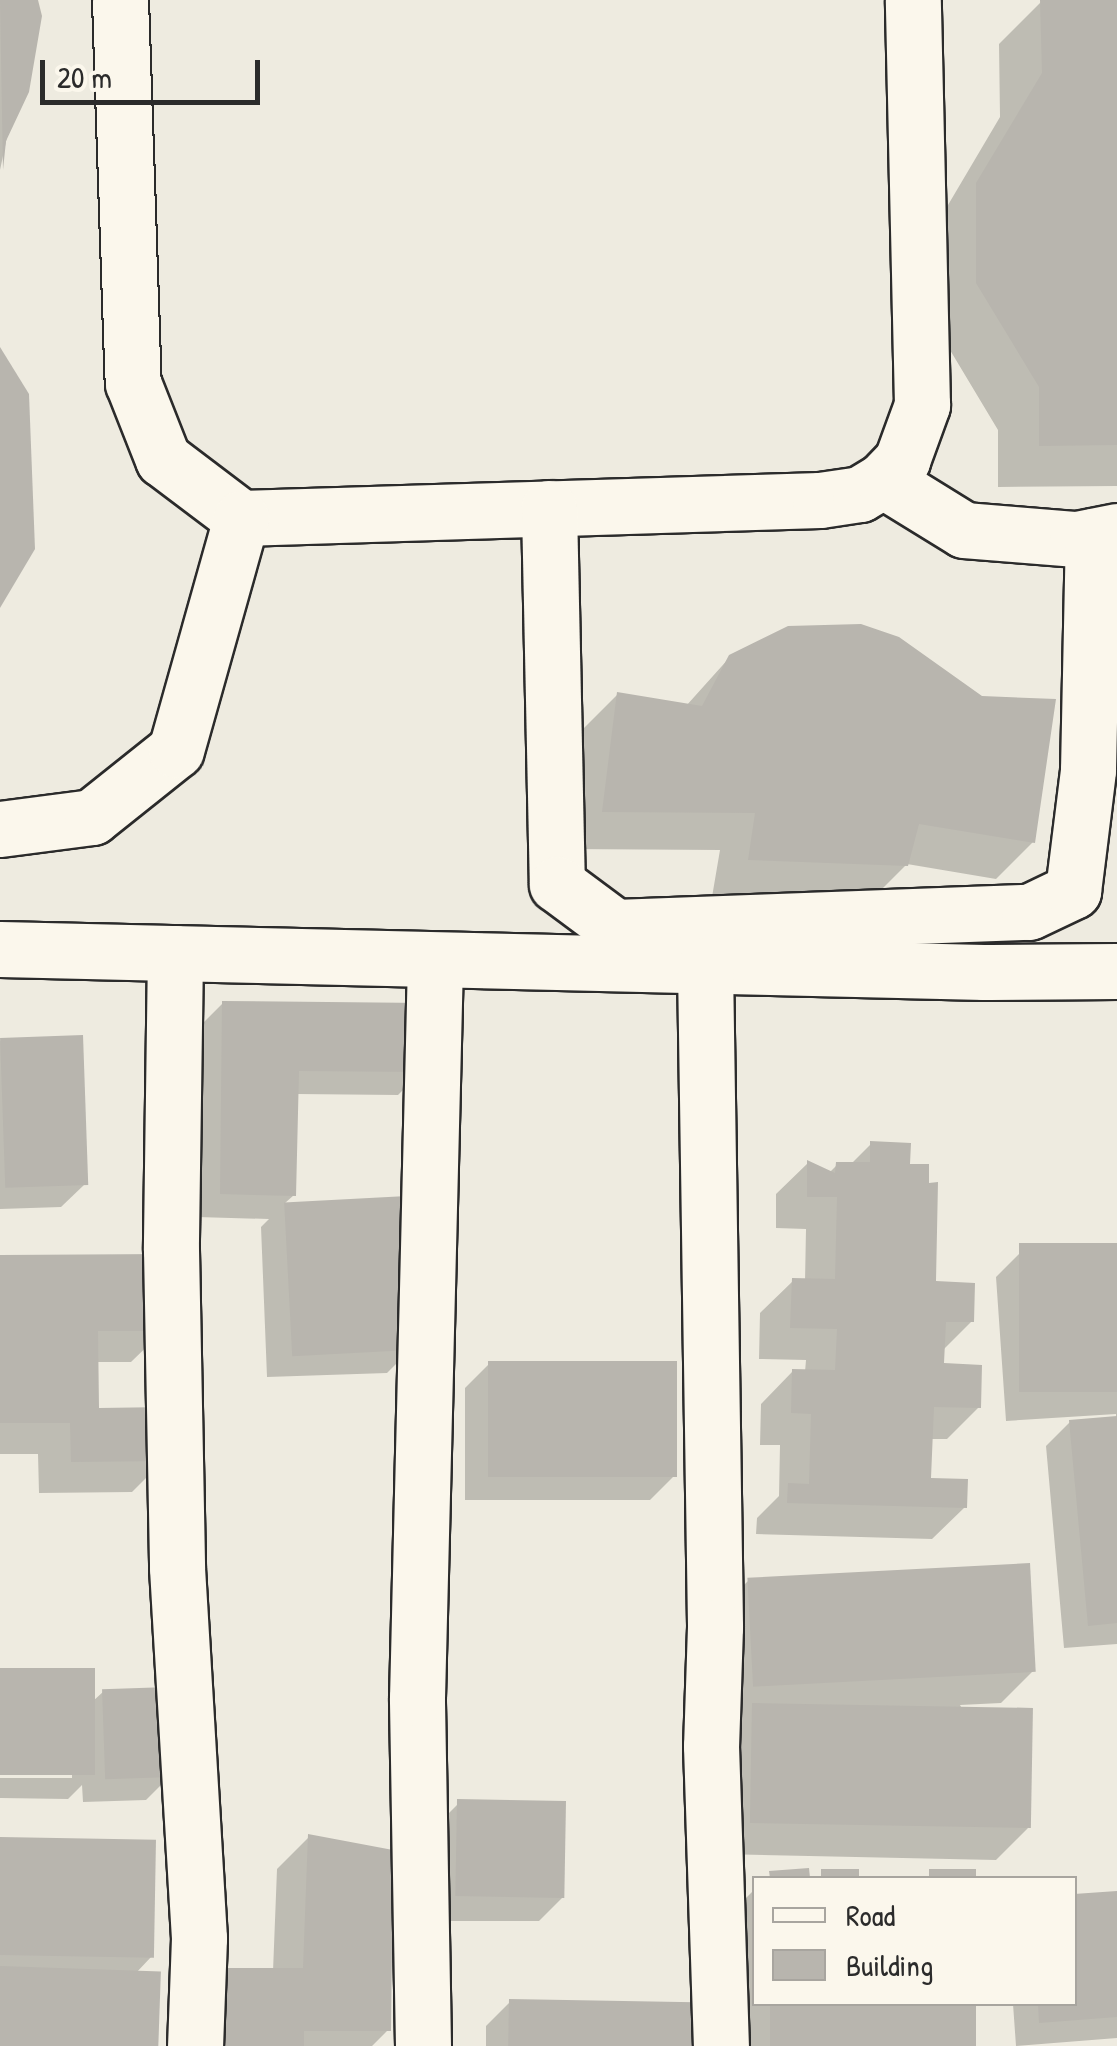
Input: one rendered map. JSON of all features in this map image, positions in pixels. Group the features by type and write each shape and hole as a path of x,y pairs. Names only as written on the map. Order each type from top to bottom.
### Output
{"street":[{"path":"120,0 133,383 162,459 241,518 820,500 860,494 883,480 902,460 922,405 912,0"},
{"path":"549,508 557,884 615,927 1028,912 1073,892 1088,770 1105,534 1077,539 964,530 883,480"},
{"path":"0,828 92,817 176,750 241,518"},
{"path":"0,948 705,966 1117,970"},
{"path":"174,953 170,1250 178,1568 199,1938 195,2046"},
{"path":"423,2046 418,1698 435,960"},
{"path":"705,966 715,1628 711,1746 720,2046"}],"building":[{"path":"0,0 38,0 42,16 29,92 6,141 3,170"},
{"path":"1040,0 1117,0 1117,445 1039,446 1039,387 976,283 976,183 1042,73"},
{"path":"0,347 29,394 35,549 0,608"},
{"path":"861,624 899,637 982,696 1056,699 1035,843 919,824 908,866 748,860 755,813 602,812 617,692 702,706 729,655 788,626"},
{"path":"222,1001 425,1003 424,1072 299,1071 296,1196 220,1194"},
{"path":"83,1035 88,1185 5,1188 0,1038"},
{"path":"870,1141 911,1143 910,1164 929,1164 929,1183 938,1182 936,1281 975,1283 974,1322 946,1322 944,1363 982,1365 981,1408 934,1407 931,1478 968,1479 967,1508 787,1503 788,1483 809,1484 811,1414 791,1413 792,1369 835,1370 837,1329 790,1328 792,1278 835,1279 837,1197 807,1197 807,1160 835,1173 836,1162 870,1162"},
{"path":"407,1196 415,1350 292,1356 284,1202"},
{"path":"1019,1243 1117,1243 1117,1392 1019,1392"},
{"path":"166,1254 166,1331 98,1331 99,1408 167,1407 167,1461 71,1462 70,1423 0,1423 0,1255"},
{"path":"488,1361 677,1361 677,1477 488,1477"},
{"path":"1117,1416 1117,1623 1088,1626 1069,1420"},
{"path":"1030,1563 1036,1672 753,1687 747,1578"},
{"path":"0,1668 95,1668 95,1775 0,1775"},
{"path":"169,1687 172,1777 105,1779 102,1689"},
{"path":"752,1703 1033,1708 1031,1828 750,1823"},
{"path":"457,1799 566,1801 564,1898 455,1896"},
{"path":"308,1834 393,1850 391,2031 304,2031 304,2046 204,2046 203,1968 303,1968"},
{"path":"0,1837 156,1840 154,1958 0,1955"},
{"path":"809,1868 810,1876 770,1876 769,1871"},
{"path":"821,1869 859,1869 859,1876 821,1876"},
{"path":"929,1869 976,1869 976,1876 929,1876"},
{"path":"1117,1891 1117,2017 1039,2023 1038,2006 1077,2006 1077,1894"},
{"path":"0,1966 161,1972 158,2046 0,2046"},
{"path":"509,1999 695,2002 694,2046 508,2046"},
{"path":"770,2006 976,2006 976,2046 770,2046"}]}
